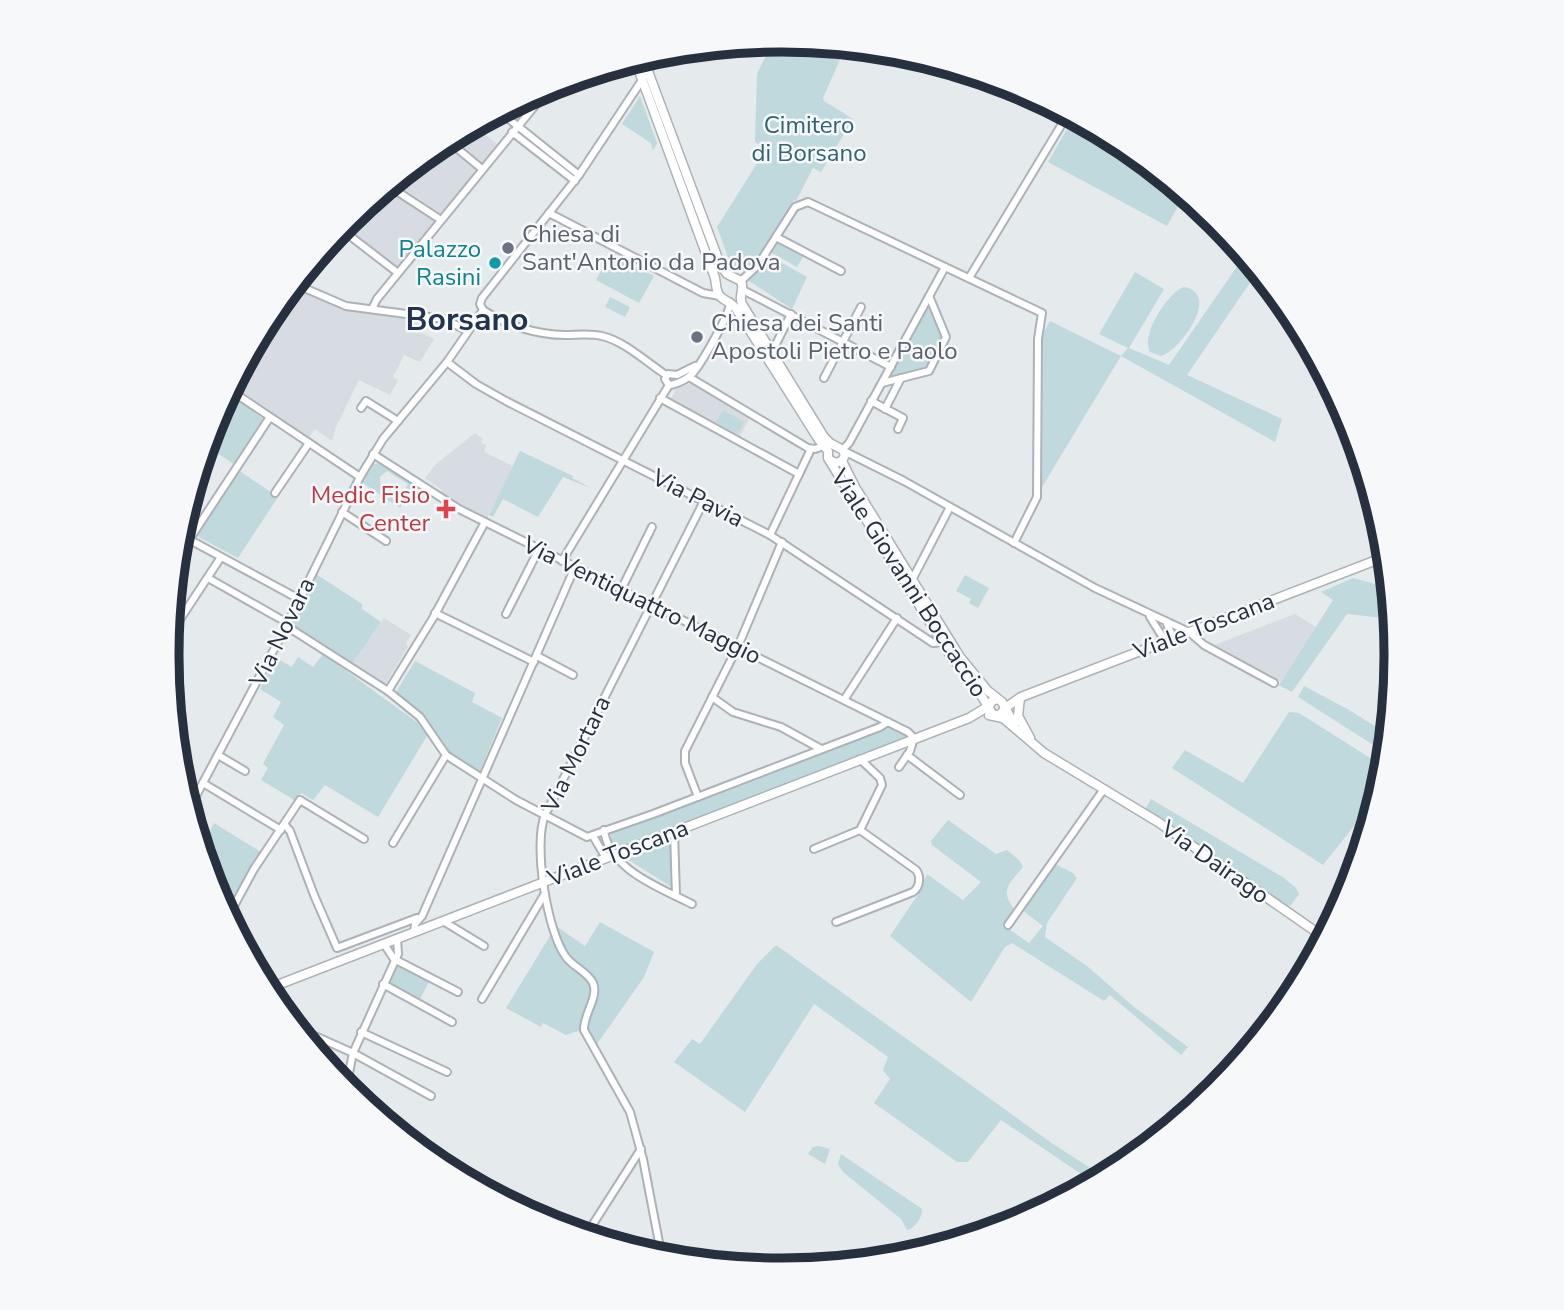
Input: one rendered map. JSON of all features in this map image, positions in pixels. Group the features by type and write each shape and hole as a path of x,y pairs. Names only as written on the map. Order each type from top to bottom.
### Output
{"street":[{"name":"Via Novara","path":"196,796 373,454 447,362 483,310 481,300 577,178 650,67"},
{"path":"639,70 720,296"},
{"path":"648,70 720,264 729,275 734,276 741,289 891,367"},
{"path":"372,309 377,299 534,106"},
{"path":"507,120 577,178"},
{"path":"969,278 1063,123"},
{"path":"457,148 482,169"},
{"path":"398,191 441,219"},
{"path":"689,377 728,316 730,301 758,265 796,206 808,202 1042,313 1038,340 1037,497 1014,543"},
{"path":"549,213 703,293 730,301"},
{"path":"350,236 398,273"},
{"path":"776,237 841,271"},
{"path":"836,453 849,443 945,267"},
{"path":"717,287 722,278 729,275"},
{"path":"304,288 346,306 446,319 468,331"},
{"name":"Viale Giovanni Boccaccio","path":"741,289 744,308 912,580 964,662 1001,702 1015,727"},
{"path":"882,383 929,371 945,339 929,296"},
{"name":"Viale Giovanni Boccaccio","path":"730,301 836,453 942,642 993,712"},
{"path":"824,378 861,307"},
{"path":"483,310 511,324 542,333 592,334 611,339 666,375 670,373 677,378 689,377 811,449 856,457 1149,615 1189,632 1205,645 1274,683"},
{"path":"772,352 791,314"},
{"name":"Via Pavia","path":"447,362 473,382 506,401 770,535 933,643 942,642"},
{"path":"668,385 673,386 677,378 698,365"},
{"path":"666,375 665,381 668,385"},
{"path":"885,408 901,378"},
{"path":"562,561 668,385"},
{"path":"239,396 359,477"},
{"path":"660,398 799,474"},
{"path":"361,408 366,401 398,421"},
{"path":"871,401 903,418 898,429"},
{"path":"191,537 270,417"},
{"path":"275,493 309,443"},
{"path":"770,535 811,449"},
{"name":"Via Ventiquattro Maggio","path":"373,454 456,508 909,732 914,738"},
{"name":"Via Mortara","path":"659,1245 640,1149 627,1104 584,1030 584,1021 594,993 593,983 564,955 544,895 541,830 545,815 704,501"},
{"path":"912,580 950,507"},
{"path":"342,512 386,541"},
{"path":"388,691 485,522"},
{"path":"621,590 652,527"},
{"path":"190,541 299,599"},
{"path":"698,797 684,753 738,647 782,542"},
{"path":"506,614 539,549"},
{"path":"181,618 221,557"},
{"name":"Viale Toscana","path":"1001,702 1021,697 1377,560"},
{"path":"414,932 415,924 422,916 576,568"},
{"path":"208,578 287,625 388,691 420,717 446,755 583,836 593,836 610,856 692,904"},
{"path":"435,613 573,675"},
{"path":"1149,615 1168,641 1171,633 1166,622"},
{"path":"844,700 897,618"},
{"path":"1151,647 1156,626"},
{"path":"712,697 734,713 780,727 821,749"},
{"path":"1021,697 1018,716 1038,749"},
{"path":"992,701 1001,702 1002,714 993,712 992,701"},
{"path":"993,712 1015,727"},
{"name":"Viale Toscana","path":"278,985 914,738 993,712"},
{"name":"Viale Toscana","path":"593,836 888,722"},
{"name":"Via Dairago","path":"1015,727 1038,749 1158,822 1316,932"},
{"path":"899,767 914,738"},
{"path":"218,755 245,771"},
{"path":"393,843 446,755"},
{"path":"907,755 960,795"},
{"path":"814,849 860,830 882,785 880,778 860,760"},
{"path":"203,783 290,831 315,899 337,948 422,916"},
{"path":"1009,925 1104,789"},
{"path":"234,905 254,869 300,800 364,839"},
{"path":"604,830 610,856"},
{"path":"836,922 913,892 917,888 919,877 916,870 860,830"},
{"path":"674,832 676,896"},
{"path":"482,999 544,895"},
{"path":"422,916 424,928"},
{"path":"443,921 484,946"},
{"path":"349,1073 353,1053 398,953 397,939"},
{"path":"384,944 394,959 458,992"},
{"path":"383,984 452,1022"},
{"path":"362,1032 447,1072"},
{"path":"316,1036 353,1053 431,1096"},
{"path":"591,1227 640,1149"}],"shaded area":[{"path":"482,132 497,144 482,163 461,146"},
{"path":"453,150 477,170 442,214 402,188"},
{"path":"395,193 435,220 397,267 353,233"},
{"path":"302,290 345,310 423,320 420,332 434,339 420,362 404,355 393,377 398,380 390,395 359,380 332,441 315,429 309,437 241,391 260,354"},
{"path":"692,383 751,416 739,438 670,401 676,389"},
{"path":"475,433 483,439 481,443 486,445 484,452 513,466 487,519 441,493 442,490 425,478 436,464"},
{"path":"1295,614 1316,627 1281,682 1212,646"},
{"path":"384,618 411,635 406,643 408,647 383,684 352,664"}],"green space":[{"name":"Cimitero di Borsano","path":"767,53 842,56 823,98 853,119 821,172 813,168 796,201 794,200 753,265 749,270 741,272 731,265 717,227 766,149 755,142 757,74"},
{"path":"640,96 657,143 653,151 651,143 622,124"},
{"path":"524,111 516,121 511,118"},
{"path":"1069,126 1117,154 1180,203 1167,226 1048,162"},
{"path":"779,241 804,255 797,267 772,253"},
{"path":"611,253 654,276 639,303 596,280"},
{"path":"768,255 807,277 792,309 746,279"},
{"path":"1239,263 1253,279 1187,375 1282,419 1275,442 1121,356 1128,348 1099,334 1135,272 1164,289 1129,348 1169,365"},
{"path":"1184,287 1195,292 1199,300 1194,322 1169,352 1161,356 1150,352 1149,336 1157,316 1170,297"},
{"path":"610,297 630,307 625,317 605,307"},
{"path":"929,306 943,338 927,369 889,379"},
{"path":"1050,321 1121,356 1042,487 1043,333"},
{"path":"238,401 265,420 235,465 215,451"},
{"path":"723,410 744,422 738,434 716,422"},
{"path":"520,451 573,476 572,478 593,489 563,477 538,517 503,499 493,517 489,515"},
{"path":"380,463 413,485 409,490 406,488 408,484 387,471 380,477 380,483 398,495 401,491 407,495 400,508 361,482 370,465"},
{"path":"238,470 278,497 238,558 195,535"},
{"path":"316,574 362,604 362,609 381,622 352,664 292,626"},
{"path":"965,575 989,588 978,608 969,603 971,599 956,591"},
{"path":"1353,578 1380,585 1383,618 1347,614 1292,692 1279,685 1333,600 1321,592"},
{"path":"323,654 418,723 427,736 378,817 325,785 313,800 301,793 296,801 261,780 268,768 263,764 284,725 273,717 281,702 260,689 276,658 292,667 298,657 313,667"},
{"path":"415,661 475,693 472,702 502,718 479,773 448,751 425,718 395,694"},
{"path":"1304,686 1379,729 1377,747 1298,697"},
{"path":"1289,712 1299,713 1375,761 1359,829 1354,826 1323,865 1172,768 1185,750 1243,783"},
{"path":"889,728 909,736 619,849 609,841 612,832"},
{"path":"1151,799 1284,878 1299,894 1291,905 1284,907 1145,810"},
{"path":"948,820 996,854 1007,850 1020,861 1023,867 1007,888 1008,898 1016,911 1006,927 1029,943 1043,926 1023,911 1055,864 1073,873 1077,878 1047,923 1045,937 1087,966 1133,1006 1188,1047 1181,1055 1110,995 1104,1001 1012,943 1005,947 971,1002 890,936 917,896 927,874 963,900 981,882 932,845 931,841"},
{"path":"214,823 261,852 233,900 225,886 207,836"},
{"path":"671,843 673,888 627,859"},
{"path":"600,922 654,952 644,977 595,1047 581,1030 566,1035 543,1023 541,1027 506,1008 556,926 585,946"},
{"path":"776,945 1053,1144 1094,1170 1084,1176 1001,1120 968,1162 957,1162 874,1103 890,1079 883,1070 888,1057 814,1004 745,1112 674,1062 692,1039 700,1044 757,964"},
{"path":"397,964 430,980 419,1001 388,983"},
{"path":"813,1147 830,1149 825,1164 808,1154"},
{"path":"841,1154 922,1209 915,1225 907,1230 901,1219 843,1172 838,1164"}],"place":[{"name":"Chiesa di Sant'Antonio da Padova","path":"508,248"},
{"name":"Palazzo Rasini","path":"495,263"},
{"name":"Chiesa dei Santi Apostoli Pietro e Paolo","path":"697,337"},
{"name":"Medic Fisio Center","path":"446,509"}],"district":[{"name":"Borsano","path":"467,319"}]}
